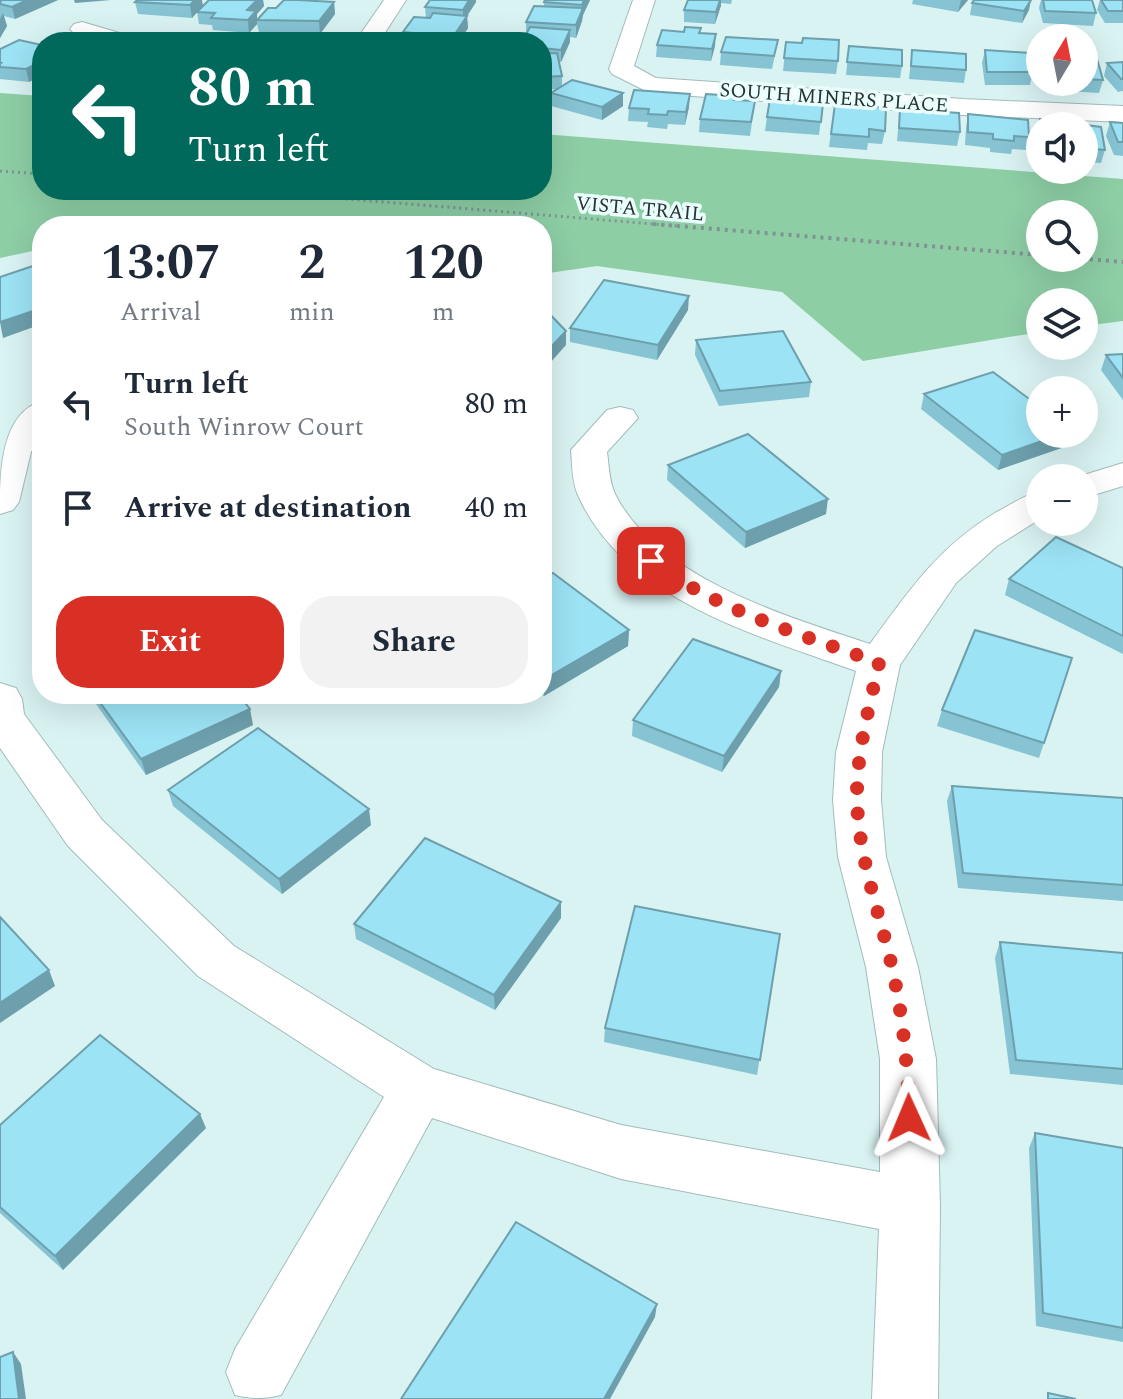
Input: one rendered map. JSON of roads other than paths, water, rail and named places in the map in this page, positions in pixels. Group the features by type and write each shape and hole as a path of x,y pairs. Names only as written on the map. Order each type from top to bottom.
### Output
{"street":[{"path":"374,32 395,0"},
{"name":"SOUTH MINERS PLACE","path":"644,0 621,69 650,85 963,107 1123,114"},
{"path":"82,29 92,32"},
{"path":"620,418 589,450 596,493 631,547 670,576 751,617 879,663"},
{"path":"0,502 6,463 26,424 32,420"},
{"path":"1098,482 1123,474"},
{"path":"905,1399 910,1206 908,1059 892,967 862,857 857,800 859,752 879,663 942,574 983,537 1026,511"},
{"path":"0,699 2,717 85,833 216,961 419,1089 621,1152 910,1206"},
{"path":"258,1372 419,1089"}]}
